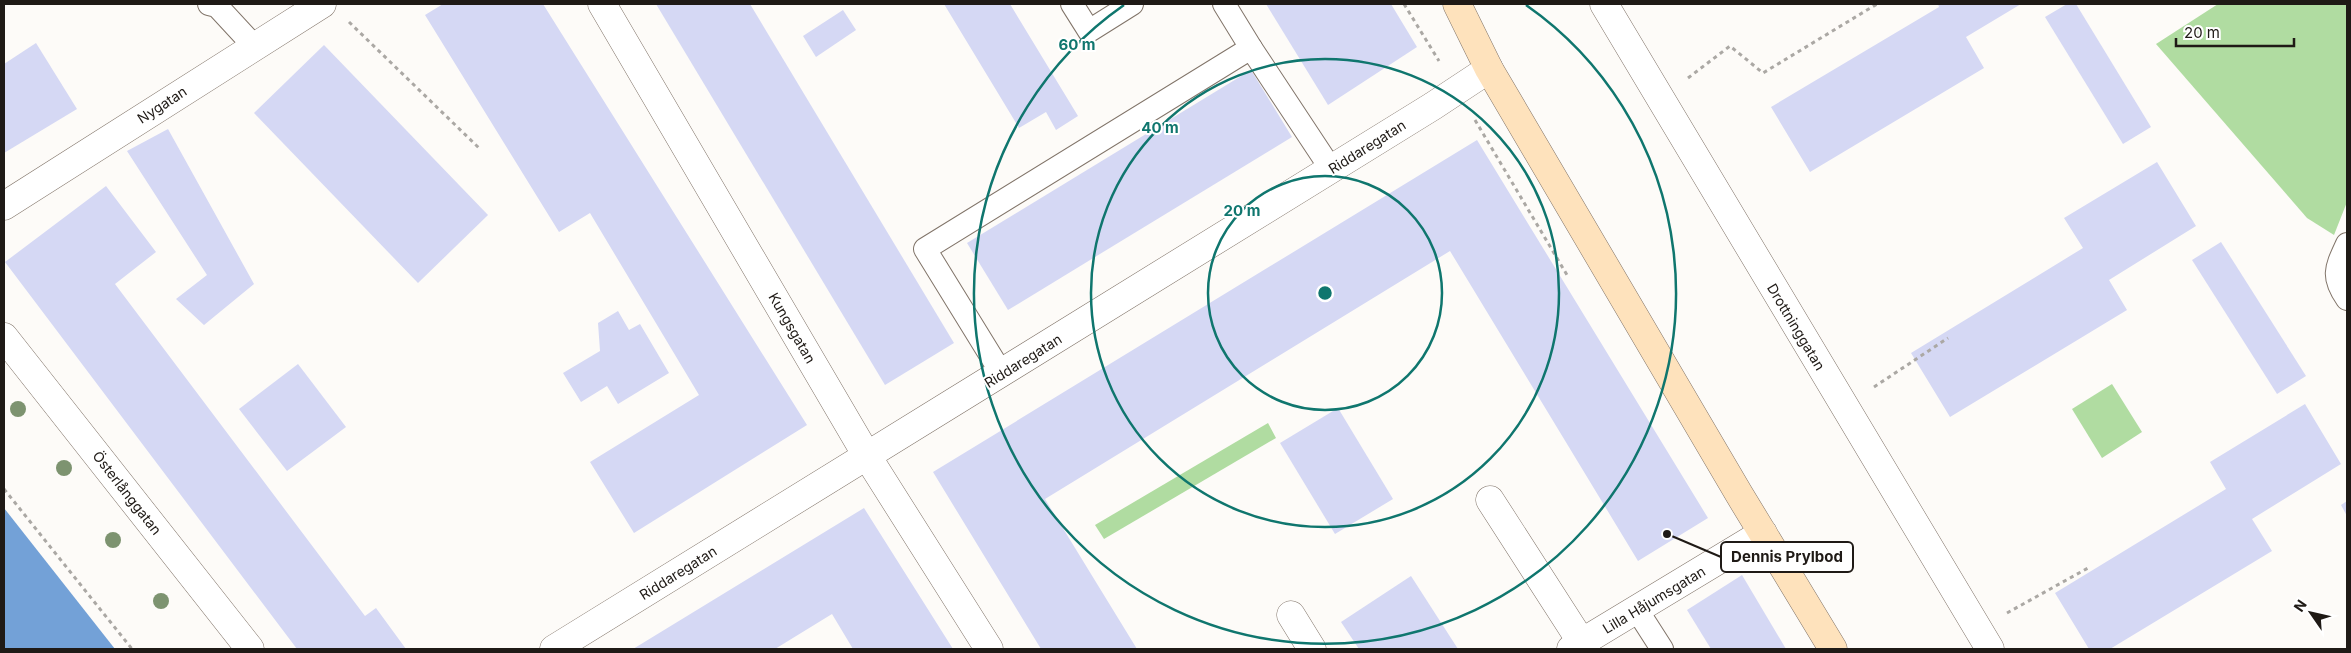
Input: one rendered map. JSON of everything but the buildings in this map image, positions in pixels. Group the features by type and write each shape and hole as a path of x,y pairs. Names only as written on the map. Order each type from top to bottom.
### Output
{"street":[{"name":"Nygatan","path":"4,206 322,4"},
{"name":"Kungsgatan","path":"602,4 868,456 989,649"},
{"path":"1457,4 1489,69 1833,649"},
{"name":"Drottninggatan","path":"1604,4 1984,640"},
{"name":"Riddaregatan","path":"554,649 1002,374 1489,69"},
{"name":"Österlånggatan","path":"4,337 250,649"},
{"path":"1490,500 1577,646"},
{"name":"Lilla Håjumsgatan","path":"1577,646 1763,533"},
{"path":"1291,615 1312,649"}],"lane":[{"path":"209,4 217,6 254,46"},
{"path":"1072,4 1089,31 1132,4"},
{"path":"1224,4 1251,48 1332,169"},
{"path":"1002,374 925,249 1251,48"},
{"path":"2347,244 2338,264 2336,284 2347,299"},
{"path":"1637,610 1662,649"}],"path":[{"path":"1660,100 1730,46 1763,73 1877,4"},
{"path":"345,18 479,148"},
{"path":"1844,406 1948,338"},
{"path":"4,489 132,649"},
{"path":"1984,640 2088,568"}],"green space":[{"path":"2218,4 2347,4 2347,202 2334,235 2307,218 2156,44"},
{"path":"2112,384 2142,432 2102,458 2072,409"},
{"path":"1268,423 1276,438 1104,539 1095,525"}],"water":[{"path":"4,508 115,649 4,649"}],"place":[{"name":"Dennis Prylbod","path":"1667,534"}]}
